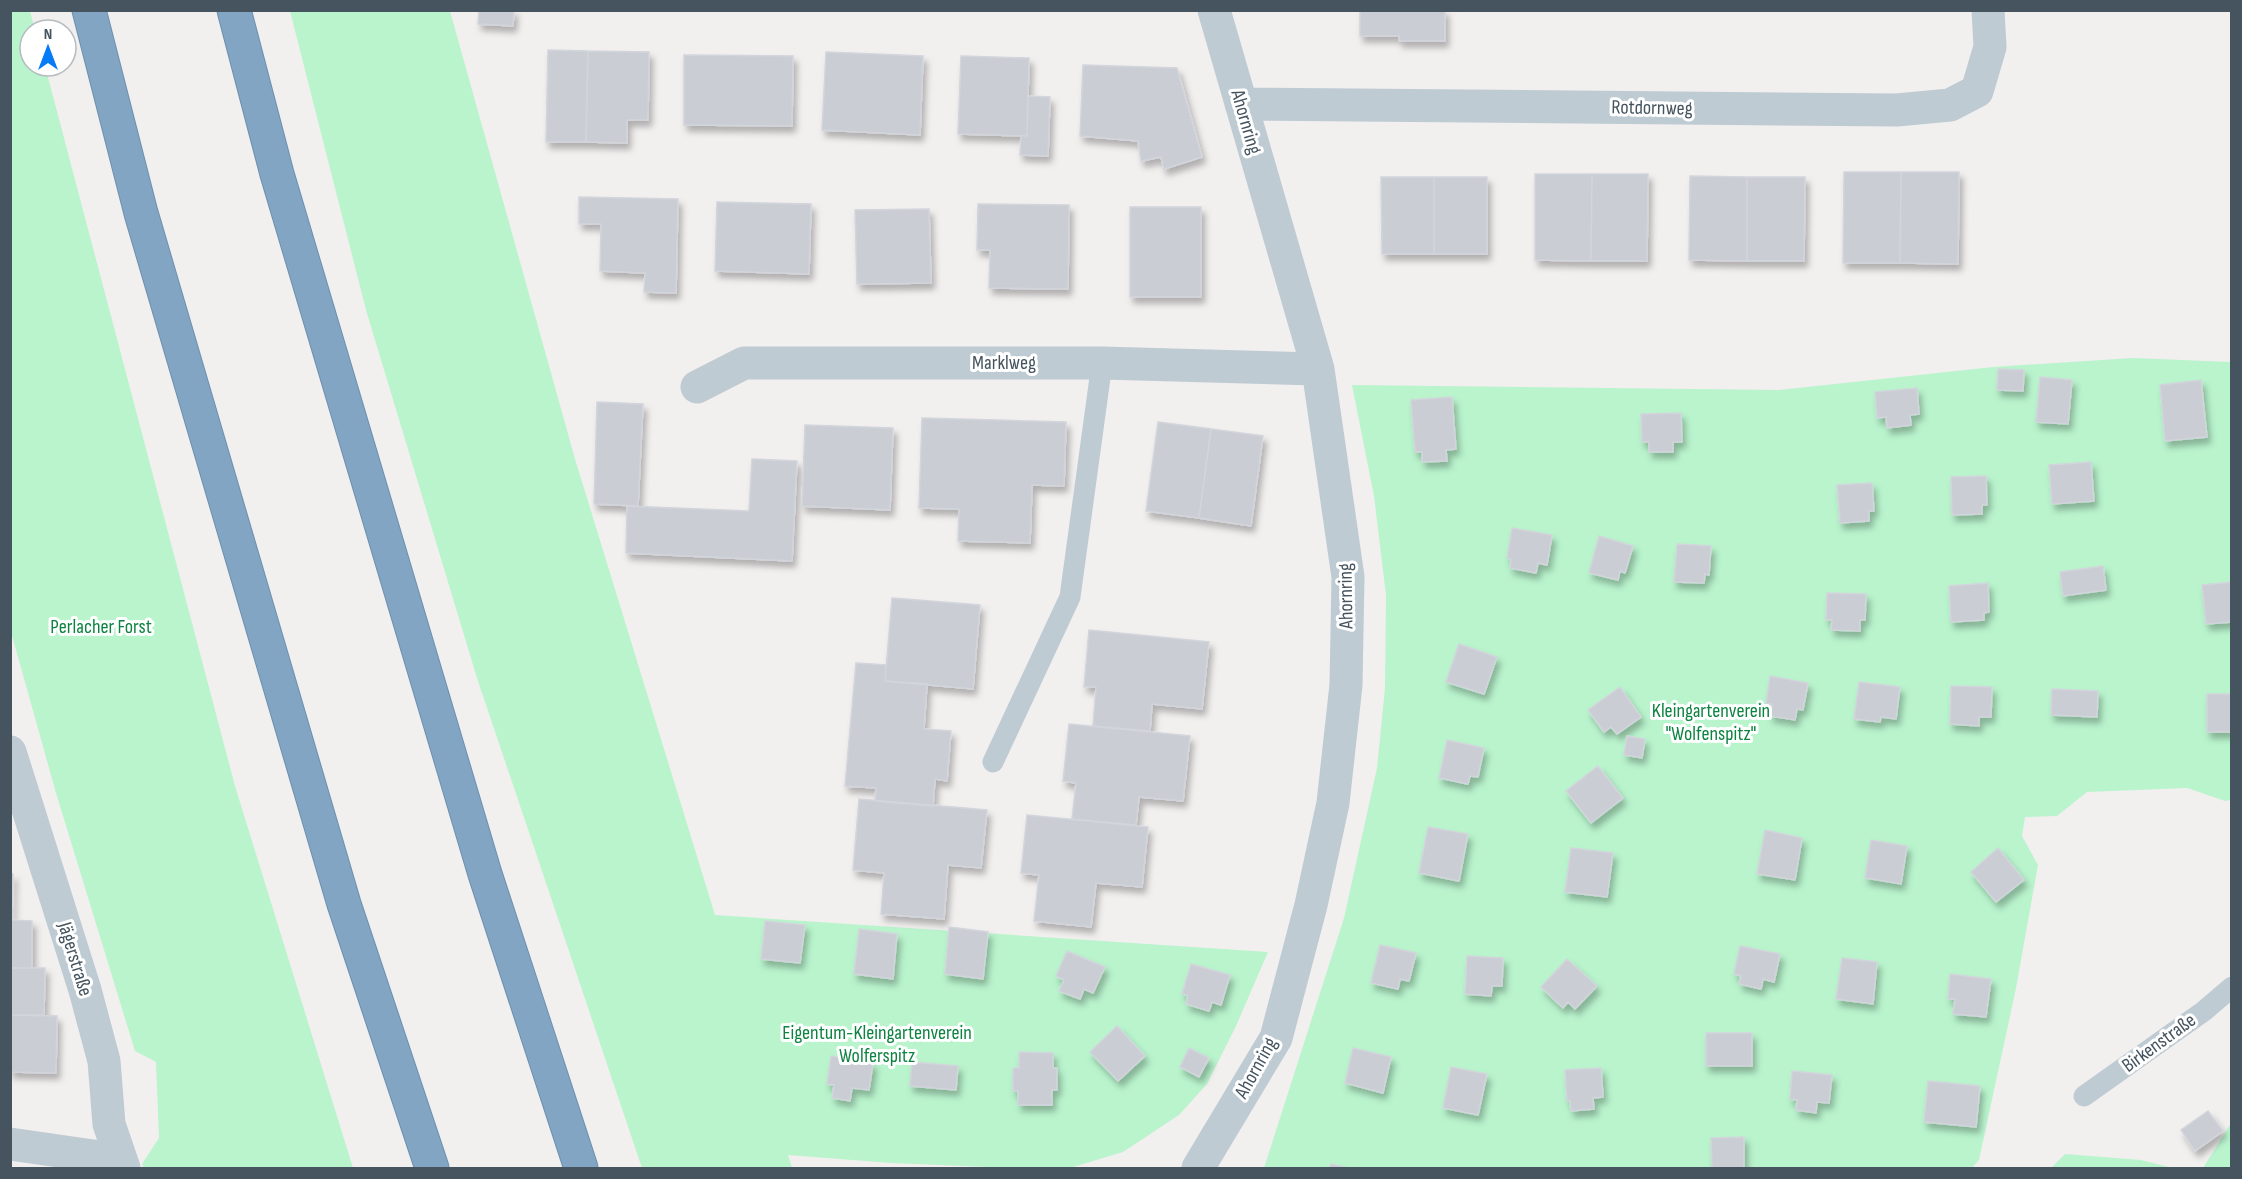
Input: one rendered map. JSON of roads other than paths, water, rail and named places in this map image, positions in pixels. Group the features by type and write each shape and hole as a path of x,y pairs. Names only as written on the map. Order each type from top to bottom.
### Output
{"highway":[{"path":"89,10 141,213 338,881 432,1168"},
{"path":"234,10 277,174 481,862 581,1168"}],"street":[{"name":"Ahornring","path":"1198,1168 1276,1038 1311,905 1333,803 1346,685 1348,577 1318,369 1214,10"},
{"name":"Rotdornweg","path":"1241,104 1897,110 1950,105 1977,91 1990,47 1988,10"},
{"name":"Marklweg","path":"697,387 744,363 1102,363 1318,369"},
{"name":"Jägerstraße","path":"10,752 20,817 85,990 99,1041 104,1061 109,1124 123,1164"},
{"path":"10,1144 123,1164"}],"lane":[{"path":"993,762 1070,597 1102,363"},
{"name":"Birkenstraße","path":"2084,1096 2204,1011 2232,987"}],"park label":[{"name":"Perlacher Forst","path":"101,627"},
{"name":"Kleingartenverein \"Wolfenspitz\"","path":"1711,722"},
{"name":"Eigentum-Kleingartenverein Wolferspitz","path":"877,1044"}]}
